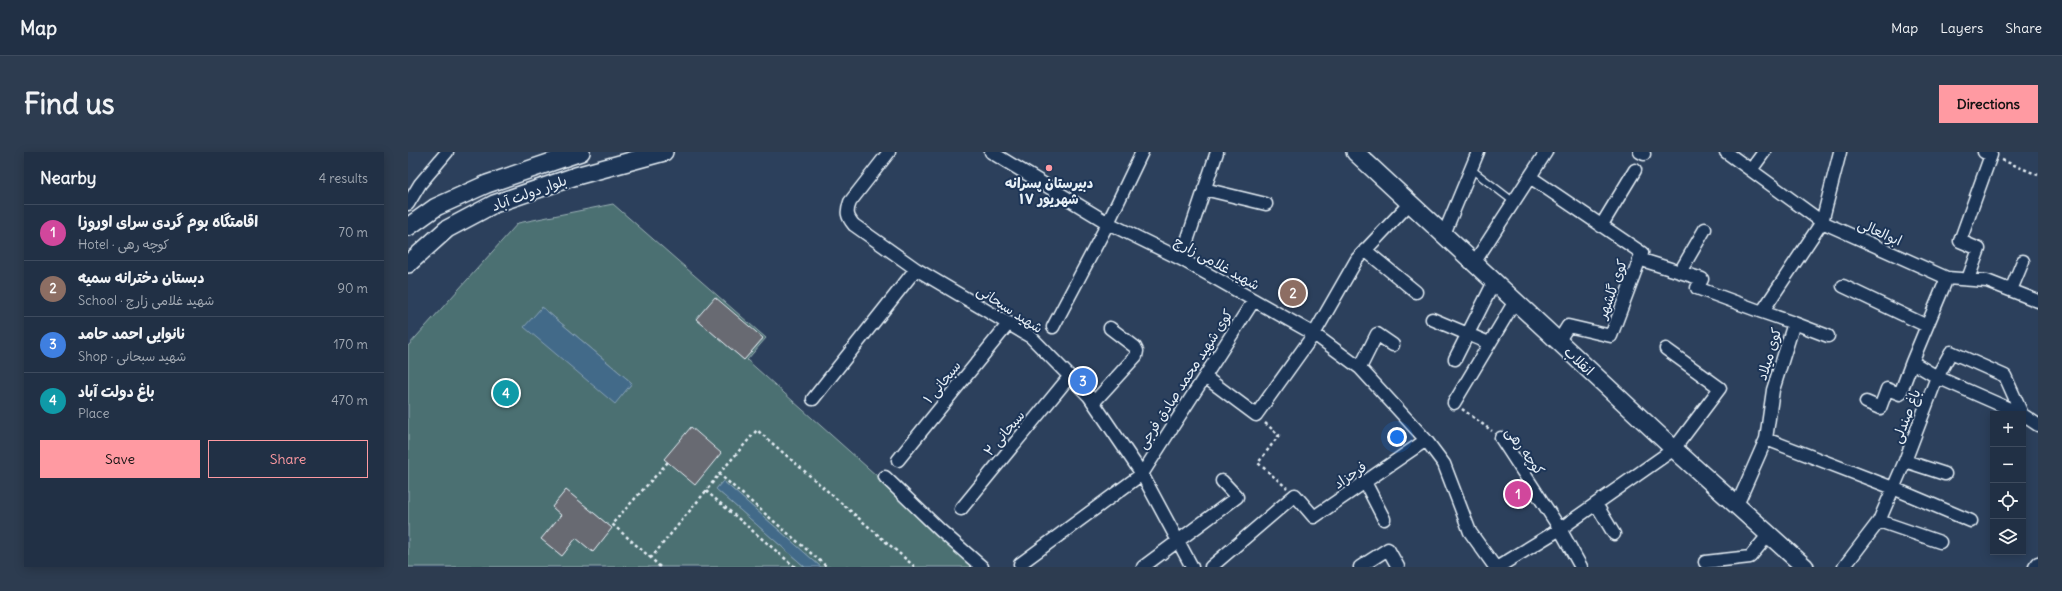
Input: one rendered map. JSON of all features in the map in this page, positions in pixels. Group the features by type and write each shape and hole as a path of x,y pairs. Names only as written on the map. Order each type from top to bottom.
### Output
{"main road":[{"name":"بلوار دولت آباد","path":"408,227 436,207 487,184 581,152"},
{"name":"بلوار دولت آباد","path":"408,264 447,229 494,204 576,176 664,152"},
{"name":"انقلاب","path":"1355,152 1674,450 1805,567"}],"street":[{"path":"408,204 420,184 447,152"},
{"name":"شهید سبحانی","path":"889,152 850,202 847,210 848,218 854,225 916,269 1031,337 1070,376 1094,402 1142,474 1192,567"},
{"name":"شهید غلامی زارچ","path":"991,152 1108,223 1181,259 1314,334 1360,368 1426,440 1444,464 1470,532 1495,567"},
{"path":"1053,327 1108,223 1142,152"},
{"path":"1181,259 1217,152"},
{"path":"1444,234 1478,152"},
{"path":"1474,263 1546,152"},
{"name":"ابوالعالی","path":"1726,152 1822,222 1947,278 1987,281 2038,301"},
{"path":"1751,170 1764,152"},
{"name":"کوی میلاد","path":"1737,505 1766,439 1774,390 1794,323 1762,312 1822,222 1840,152"},
{"path":"1968,279 1979,249 1960,241 1987,154"},
{"path":"1601,226 1635,170"},
{"name":"کوی گلشهر","path":"1530,178 1642,253 1611,336 1568,326 1558,342"},
{"path":"1204,189 1266,204"},
{"path":"1204,377 1256,414 1314,334 1357,259 1410,203"},
{"path":"1680,272 1705,229"},
{"path":"1365,250 1416,292"},
{"path":"1639,259 1702,279 1697,288 1762,312"},
{"path":"2011,290 2023,261"},
{"path":"813,399 916,269"},
{"path":"1866,402 1880,408 1887,389 1900,394 1947,278"},
{"path":"1455,360 1494,282"},
{"path":"1843,286 1927,326"},
{"name":"کوی شهید محمد صادق فرجی","path":"1142,474 1254,300"},
{"path":"1454,403 1515,301"},
{"path":"1432,319 1489,343"},
{"name":"سبحانی ۱","path":"898,460 1009,323"},
{"path":"1794,323 1828,336"},
{"path":"1094,402 1136,356 1138,351 1136,347 1110,328"},
{"path":"1360,368 1377,334 1393,346"},
{"path":"1498,567 1560,529 1674,450 1720,388 1666,350"},
{"path":"2015,411 1937,377 1951,352 2005,376 2021,411"},
{"name":"باغ صندلی","path":"1844,567 1879,521 1905,461 1937,377 1912,362"},
{"name":"سبحانی ۲","path":"961,509 1070,376"},
{"path":"2026,417 2038,425"},
{"name":"کوچه رهی","path":"1501,438 1560,529 1581,567"},
{"path":"1766,439 1893,488 1971,521"},
{"name":"فرحزاد","path":"1295,496 1314,517 1426,440"},
{"path":"1905,461 1945,474"},
{"path":"1020,564 1142,474"},
{"path":"885,477 940,530 982,567"},
{"path":"1143,567 1237,497 1222,482"},
{"path":"1365,482 1384,519"},
{"path":"1211,567 1295,496"},
{"path":"1596,504 1614,534"},
{"path":"1879,521 1940,542"},
{"path":"1705,562 1750,557 1769,534"},
{"path":"1360,567 1388,549 1398,567"},
{"path":"2035,567 2038,563"}],"lane":[{"path":"1471,169 1514,202"}],"path":[{"path":"1987,154 2038,175"},
{"name":"کوچه رهی","path":"1454,403 1501,438"},
{"path":"1256,414 1279,435 1258,464 1295,496"},
{"path":"651,558 757,430 915,567"},
{"path":"660,567 612,524 668,462"},
{"path":"720,474 827,567"},
{"path":"706,491 795,567"}],"green space":[{"path":"613,204 766,338 747,360 979,567 821,567 723,481 716,489 805,567 408,567 408,346 518,223","holes":["715,298 763,339 744,360 696,319","542,307 632,383 615,403 525,327","566,490 612,528 593,552 576,538 562,556 541,539 561,515 552,507"]}],"water":[{"path":"542,307 632,383 615,404 524,327"},
{"path":"723,481 821,567 805,567 716,489"}],"building":[{"path":"715,297 763,338 744,360 696,319"},
{"path":"691,427 721,453 695,485 664,459"},
{"path":"566,490 612,528 593,552 576,538 562,556 541,539 561,515 552,507"}],"place":[{"name":"دبیرستان پسرانه ۱۷ شهریور","path":"1049,168"},
{"name":"دبستان دخترانه سمیه","path":"1293,293"},
{"name":"نانوایی احمد حامد","path":"1083,381"},
{"name":"باغ دولت آباد","path":"506,393"},
{"name":"اقامتگاه بوم گردی سرای اوروزا","path":"1518,494"}]}
